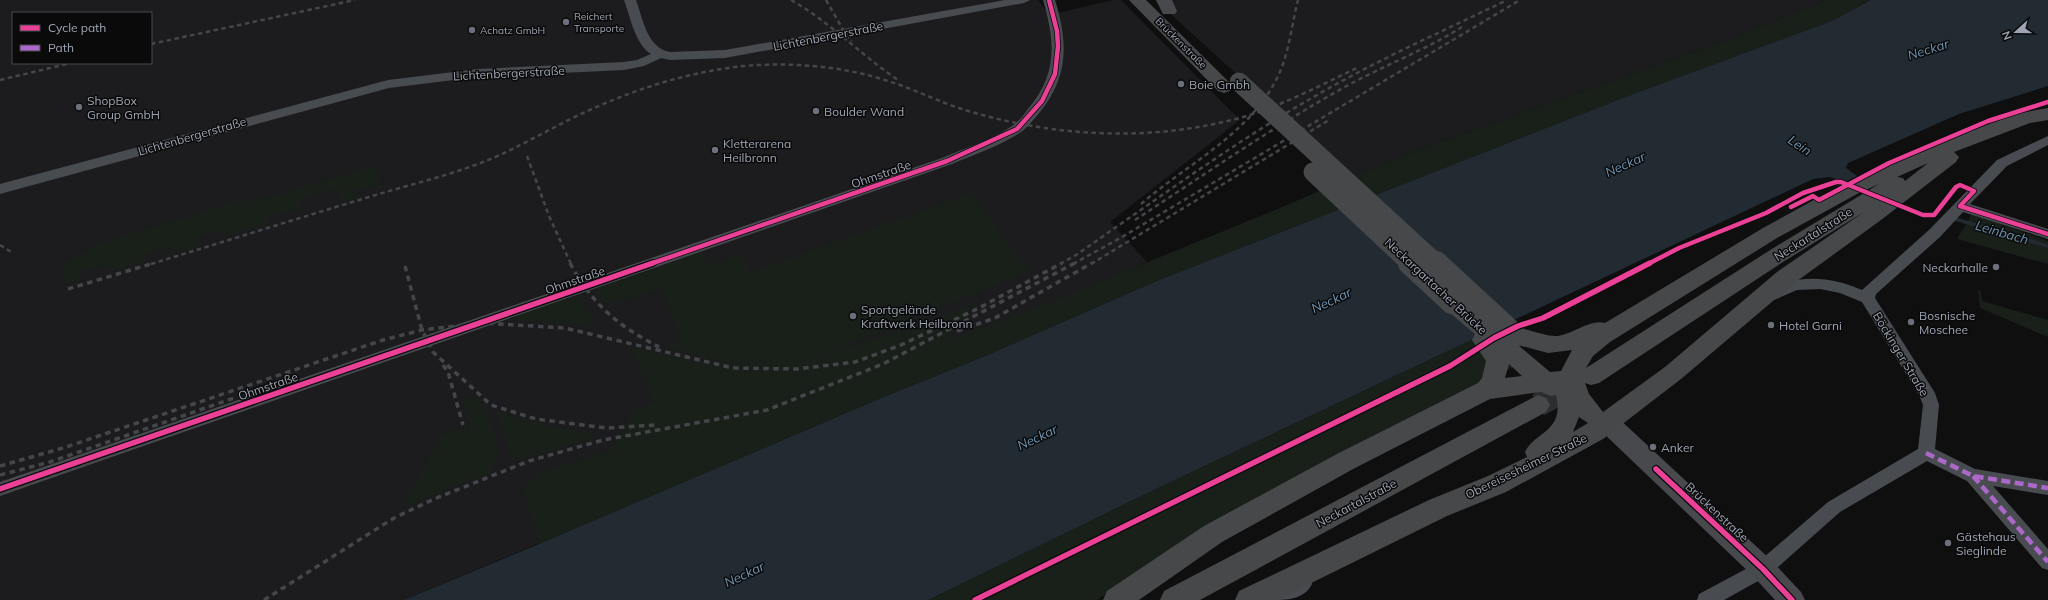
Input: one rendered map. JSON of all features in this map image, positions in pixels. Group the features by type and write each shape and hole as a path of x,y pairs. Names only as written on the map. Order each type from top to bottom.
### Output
{"main road":[{"name":"Brückenstraße","path":"1137,0 1232,84"},
{"name":"Brückenstraße","path":"1163,4 1232,84"},
{"name":"Neckargartacher Brücke","path":"1232,84 1452,302 1471,328 1501,342"},
{"name":"Neckargartacher Brücke","path":"1232,84 1501,342 1600,419"},
{"path":"1438,508 1546,447 1558,437 1564,427 1563,389 1581,354 1602,336 1770,233 1850,188 1974,136 2027,117 2048,115"},
{"name":"Neckartalstraße","path":"1174,600 1563,389 1892,185 1949,157 2048,115"},
{"path":"1747,310 1785,278 1874,215 1949,157"},
{"path":"1118,600 1213,534 1346,460 1486,390 1493,381 1498,368 1501,342 1552,346 1579,340 1679,288"},
{"name":"Obereisesheimer Straße","path":"1372,541 1438,508 1496,484 1550,457 1600,419 1673,372 1747,310"},
{"path":"1486,390 1563,389"},
{"name":"Brückenstraße","path":"1600,419 1763,569 1792,600"},
{"path":"1249,600 1372,541"}],"street":[{"path":"630,0 646,42 650,48 660,54"},
{"name":"Lichtenbergerstraße","path":"0,189 388,84 478,74 624,66 640,63 660,54 685,57 738,53 1024,0"},
{"name":"Ohmstraße","path":"0,490 925,169 988,144 1018,128 1043,101 1055,77 1059,46 1056,22 1049,0"},
{"name":"Böckinger Straße","path":"1926,453 1931,405 1927,392 1867,298 1869,291 1906,260 1944,224 2002,163 2048,140"},
{"path":"1958,208 2048,234"},
{"name":"Obereisesheimer Straße","path":"1747,310 1784,288 1794,284 1821,282 1836,285 1867,298"},
{"path":"1706,600 1763,569 1834,507 1926,453 1973,476 2048,488"},
{"path":"1973,476 2048,562"},
{"name":"Obereisesheimer Straße","path":"1279,600 1372,541"}],"shaded area":[{"path":"0,0 1038,0 1049,15 1113,0 1121,0 1240,120 1110,222 1147,262 898,373 689,480 404,600 0,600"},
{"path":"1155,0 1826,0 1721,42 1422,148 1350,177"},
{"path":"1826,0 1871,0 1832,21 1628,96 1159,280 990,354 879,399 539,544 535,525 530,525 531,517 523,487 546,470 610,451 635,409 655,403 631,347 716,366 719,362 666,347 681,339 661,288 613,304 603,302 596,294 598,288 702,252 709,266 741,254 750,272 971,193 1030,272 810,359 894,333 976,303 947,340 1048,303 1422,148 1721,42"},
{"path":"377,165 382,189 375,191 374,186 354,192 355,199 341,203 338,188 300,199 301,208 268,218 268,224 224,238 223,230 198,237 199,246 172,254 172,246 145,254 145,261 107,272 107,265 82,272 82,279 63,285 64,262 75,258 94,245 237,201 254,201"},
{"path":"1972,214 2048,241 2048,264 1957,239"},
{"path":"1978,290 1980,290 1982,301 2048,320 2048,337 1980,308"},
{"path":"577,297 584,303 595,321 591,327 560,323 508,320 546,303"},
{"path":"1493,330 1527,360 1210,524 1097,600 928,600 1162,486"},
{"path":"475,395 486,409 499,451 490,473 401,508 442,436 470,425 462,399"},
{"path":"496,410 538,423 601,436 512,462"}],"water":[{"path":"1871,0 2048,0 2048,86 1959,114 1848,163 1846,168 1857,176 1845,182 1830,177 1813,179 1162,486 928,600 404,600 879,399 990,354 1159,280 1628,96 1832,21"}],"waterway":[{"name":"Leinbach","path":"1955,219 2048,246"}],"tunnel":[{"path":"1538,405 1581,381"}],"railway":[{"path":"152,44 355,0"},
{"path":"791,0 819,18 898,80"},
{"path":"826,0 845,33 852,41"},
{"path":"1251,114 1263,101 1280,72 1284,62 1298,0"},
{"path":"1060,264 1076,255 1221,155 1310,99 1383,60 1507,0"},
{"path":"1073,264 1122,237 1520,0"},
{"path":"1135,220 1316,103 1358,80 1433,44 1462,27"},
{"path":"0,80 67,64"},
{"path":"151,264 465,169 504,153 600,105 660,83 681,77 744,66 817,66 853,72 888,81 965,110 1036,127 1072,131 1145,133 1182,130 1251,114"},
{"path":"1251,114 1280,104 1357,68"},
{"path":"1141,204 1214,149 1232,134 1251,114"},
{"path":"1091,264 1329,120"},
{"path":"527,156 549,216 571,264"},
{"path":"0,245 13,253"},
{"path":"68,289 154,263"},
{"path":"570,263 578,278 587,290 607,312 631,331 659,347"},
{"path":"422,330 482,323 565,328 733,368 797,369 855,362 901,345 979,308 1062,263"},
{"path":"264,600 394,518 434,499 529,461 603,440 767,410 883,364 1075,263"},
{"path":"957,331 995,318 1092,263"},
{"path":"405,266 422,330"},
{"path":"0,466 63,448 383,340 422,330"},
{"path":"422,330 433,352 491,405 536,419 607,428 656,425"},
{"path":"443,365 448,372 463,425"},
{"path":"0,494 183,429 287,377"},
{"path":"0,475 50,462 237,397"}],"marked path":[{"path":"1926,453 1973,476 2048,488"},
{"path":"1973,476 2048,562"}],"cycle path":[{"path":"0,489 947,161 1009,134 1017,129 1042,101 1050,88 1055,74 1058,60 1057,31 1049,0"},
{"path":"1791,207 1813,196 1819,200 1889,163 1988,121 2048,102"},
{"path":"975,600 1116,529 1450,366 1483,344 1518,326 1543,318 1679,248 1766,213 1803,193 1836,182 1841,182 1923,215 1934,215 1956,187 1960,185 1974,191 1960,206 2048,234"},
{"path":"1656,469 1763,569 1792,600"}],"place":[{"name":"Reichert Transporte","path":"566,22"},
{"name":"Achatz GmbH","path":"472,30"},
{"name":"Boie Gmbh","path":"1181,84"},
{"name":"ShopBox Group GmbH","path":"79,107"},
{"name":"Boulder Wand","path":"816,111"},
{"name":"Kletterarena Heilbronn","path":"715,150"},
{"name":"Neckarhalle","path":"1996,267"},
{"name":"Sportgelände Kraftwerk Heilbronn","path":"853,316"},
{"name":"Bosnische Moschee","path":"1911,322"},
{"name":"Hotel Garni","path":"1771,325"},
{"name":"Anker","path":"1653,447"},
{"name":"Gästehaus Sieglinde","path":"1948,543"}],"water label":[{"name":"Neckar","path":"1928,49"},
{"name":"Lein","path":"1800,145"},
{"name":"Neckar","path":"1625,164"},
{"name":"Neckar","path":"1331,300"},
{"name":"Neckar","path":"1037,437"},
{"name":"Neckar","path":"744,574"}]}
